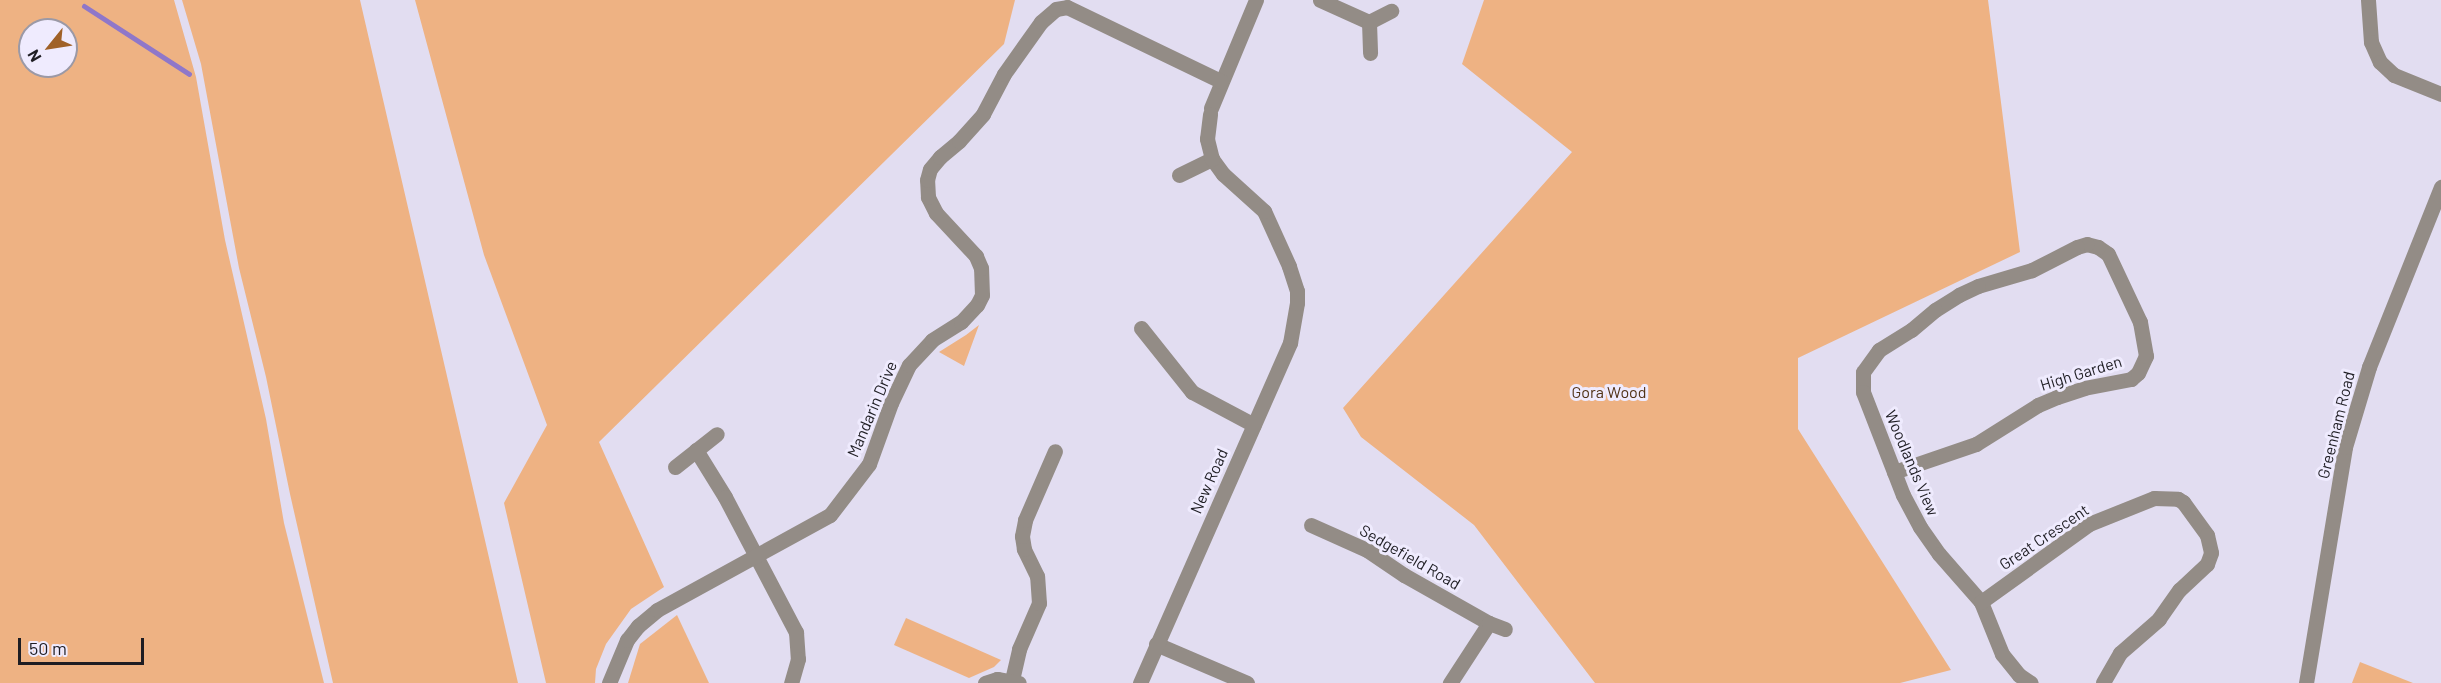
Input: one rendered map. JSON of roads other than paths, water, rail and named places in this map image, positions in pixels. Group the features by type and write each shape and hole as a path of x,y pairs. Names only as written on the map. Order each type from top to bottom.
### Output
{"street":[{"path":"1179,175 1212,159 1207,139 1210,111 1256,0"},
{"path":"1320,0 1369,22"},
{"path":"2368,0 2371,42 2380,62 2394,75 2441,94"},
{"name":"Mandarin Drive","path":"609,683 627,640 638,626 657,610 830,515 869,464 891,403 909,365 932,340 961,322 977,305 982,295 981,268 976,256 936,213 928,197 930,170 983,114 1004,74 1055,4 1075,10 1221,81"},
{"path":"1369,22 1391,11"},
{"path":"1369,22 1370,53"},
{"name":"New Road","path":"1140,683 1290,343 1297,291 1275,231 1264,211 1223,174 1212,159"},
{"name":"Greenham Road","path":"2306,683 2345,447 2369,367 2441,187"},
{"name":"High Garden","path":"1866,365 1879,350 1959,295 1978,286 2032,270 2077,246 2087,244 2098,247 2108,254 2140,322 2146,356 2138,373 2130,379 2084,388 2056,397 2038,405 1976,444 1894,472"},
{"path":"1142,328 1192,392 1254,425"},
{"name":"Woodlands View","path":"1866,365 1862,381 1863,392 1894,472 1920,527 1939,554 1981,602 2002,654 2019,675 2031,683"},
{"path":"675,467 717,434"},
{"path":"696,450 757,555 796,632 798,659 791,683"},
{"path":"985,683 997,679 1016,682 1019,649 1039,603 1037,576 1024,549 1025,520 1055,451"},
{"name":"Great Crescent","path":"1981,602 2089,524 2154,498 2178,499 2183,502 2207,535 2211,553 2207,564 2179,590 2159,619 2120,653 2103,683"},
{"name":"Sedgefield Road","path":"1311,525 1367,550 1404,575 1489,623 1505,628"},
{"path":"1450,683 1489,623"},
{"path":"1156,644 1246,683"}],"waterway":[{"path":"84,6 189,74"}],"park label":[{"name":"Gora Wood","path":"1609,392"}]}
